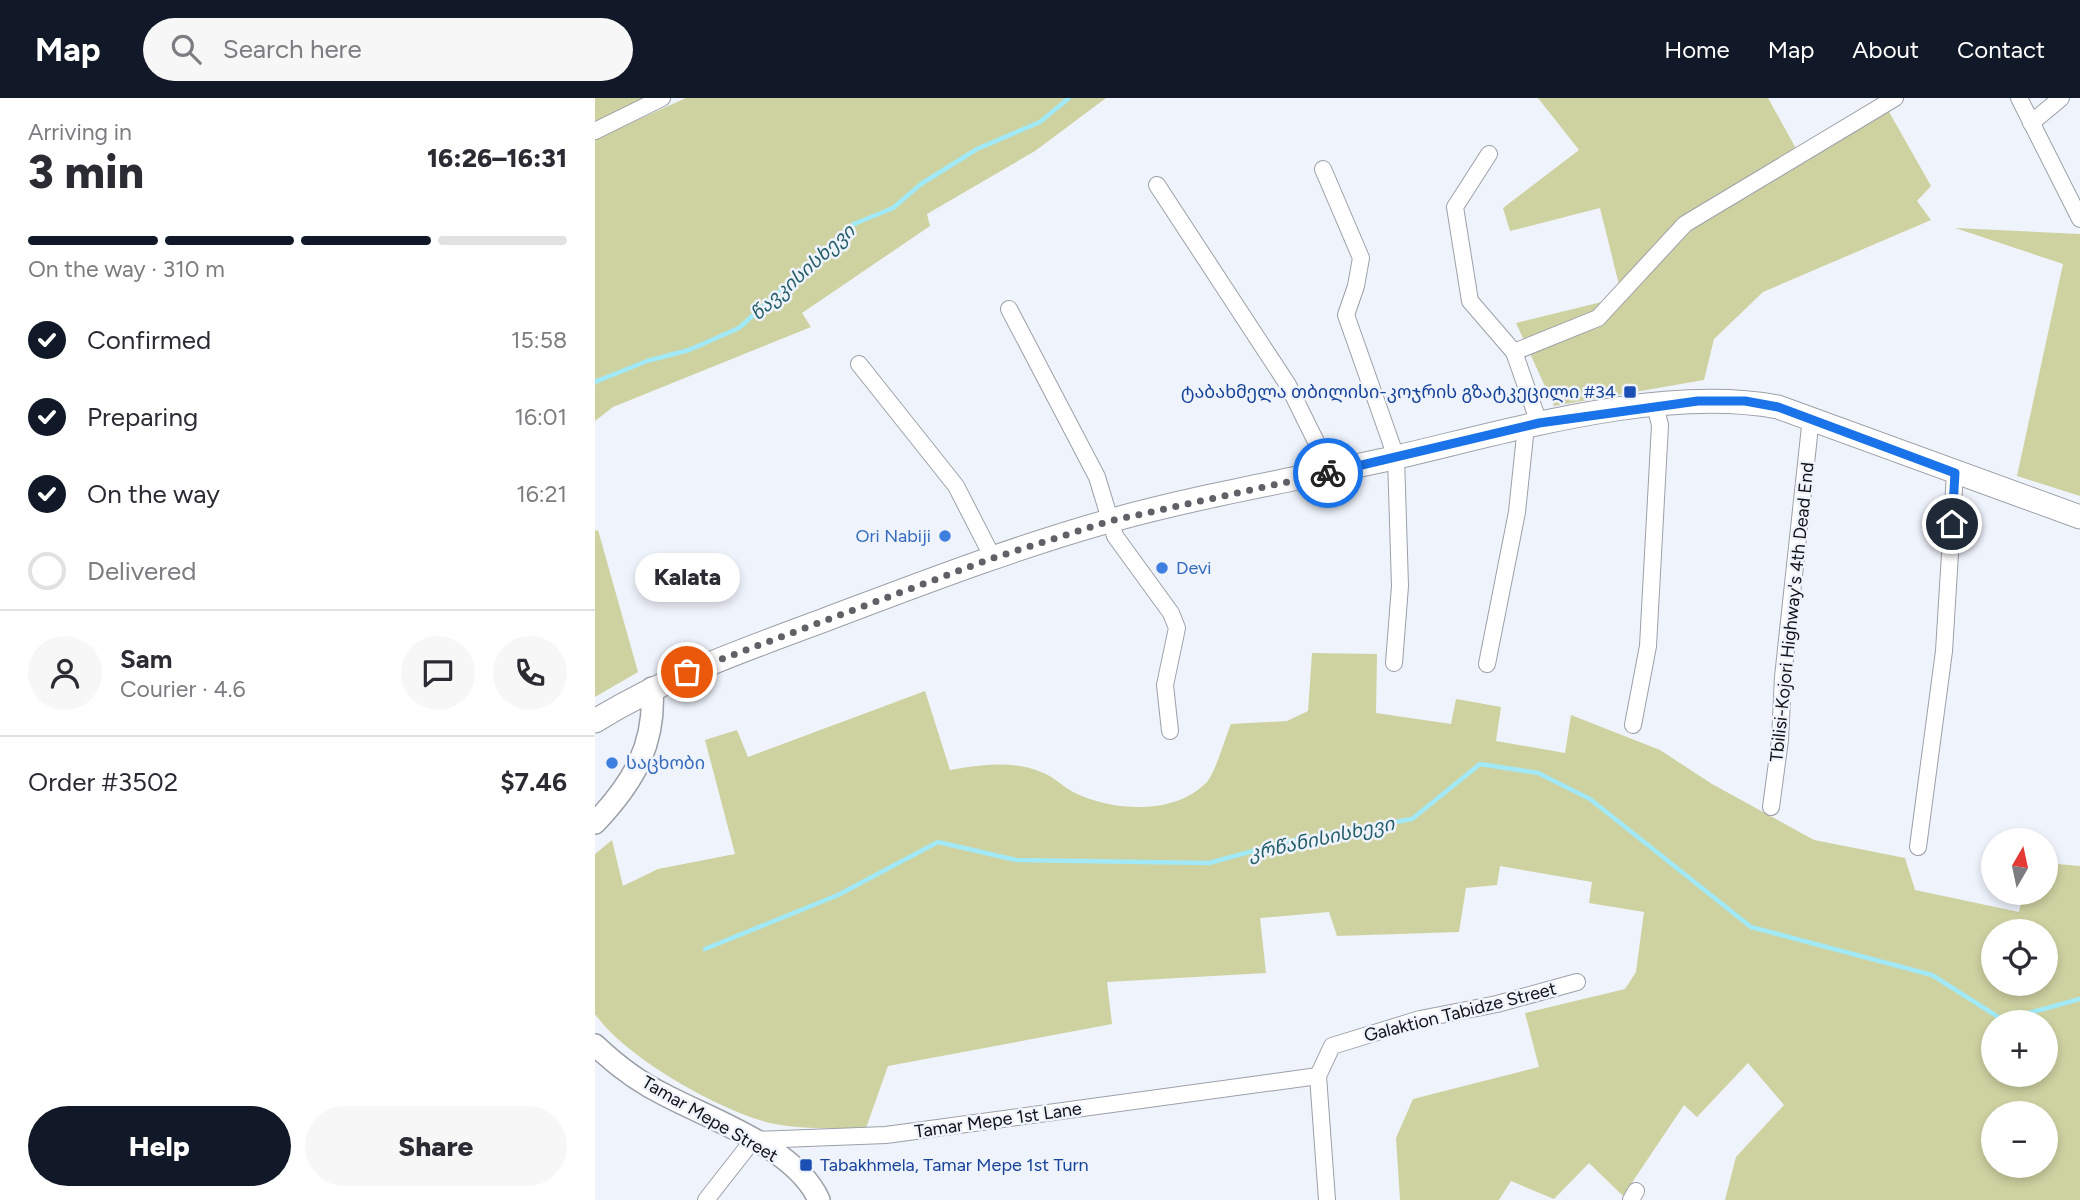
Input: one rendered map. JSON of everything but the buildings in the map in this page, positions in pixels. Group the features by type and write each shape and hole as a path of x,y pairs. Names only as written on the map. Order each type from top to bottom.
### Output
{"main road":[{"path":"595,721 652,688 727,656 993,558 1110,521 1532,424 1655,405 1745,401 1811,417 1955,473 2080,517"}],"street":[{"path":"595,131 662,98"},
{"path":"1514,352 1598,318 1685,224 1895,98"},
{"path":"2019,98 2080,219"},
{"path":"2031,123 2061,98"},
{"path":"1487,664 1532,424 1514,352 1470,301 1455,207 1489,154"},
{"path":"1323,170 1361,258 1356,286 1346,315 1396,457 1400,586 1394,663"},
{"path":"1157,185 1287,385 1331,472"},
{"path":"1009,309 1097,477 1115,536 1171,613 1177,628 1165,685 1170,731"},
{"path":"859,364 956,486 993,558"},
{"path":"1633,725 1648,646 1660,425 1655,405"},
{"name":"Tbilisi-Kojori Highway's 4th Dead End","path":"1771,807 1780,740 1783,677 1811,417"},
{"path":"1918,847 1944,651 1955,473"},
{"path":"595,823 634,772 649,738 654,718 652,688"},
{"name":"Galaktion Tabidze Street","path":"1318,1076 1332,1046 1420,1018 1497,1004 1577,982"},
{"name":"Tamar Mepe Street","path":"595,1045 661,1094 753,1140 802,1177 819,1200"},
{"path":"1318,1076 1327,1200"},
{"name":"Tamar Mepe 1st Lane","path":"753,1140 886,1135 1318,1076"},
{"path":"706,1200 753,1140"}],"green space":[{"path":"595,98 664,98 595,128"},
{"path":"686,98 1106,98 1035,151 927,214 930,226 802,313 811,327 613,407 595,421 595,139"},
{"path":"1538,98 1768,98 1804,163 1888,110 1931,186 1917,201 1931,220 1763,292 1714,339 1704,380 1554,406 1516,323 1622,297 1600,208 1510,231 1503,208 1579,150"},
{"path":"1955,228 2080,234 2080,496 2017,476 2063,264"},
{"path":"598,530 638,672 595,697 595,531"},
{"path":"1312,653 1377,654 1376,713 1451,724 1456,699 1501,707 1496,741 1565,753 1571,715 1660,750 1712,784 1814,840 1905,858 1915,890 2019,912 2020,905 2058,905 2058,864 2080,866 2080,1200 1725,1200 1736,1157 1784,1105 1748,1063 1697,1117 1684,1105 1623,1196 1589,1163 1554,1199 1511,1181 1499,1200 1400,1200 1396,1138 1413,1099 1539,1067 1525,1013 1625,989 1636,972 1644,912 1589,903 1592,882 1500,866 1497,885 1466,888 1459,932 1337,936 1329,912 1260,918 1266,973 1107,982 1112,1024 888,1066 866,1128 794,1127 770,1123 725,1107 650,1064 609,1030 595,1014 595,854 612,840 623,886 658,869 735,854 705,740 737,730 748,757 925,691 950,770 984,765 1031,768 1088,798 1141,807 1177,801 1206,783 1231,724 1287,721 1308,711"}],"waterway":[{"name":"წავკისისხევი","path":"595,382 647,361 689,350 739,328 854,224 893,208 921,184 977,149 1040,122 1069,98"},
{"name":"კრწანისისხევი","path":"705,949 838,895 938,842 1016,860 1209,863 1290,841 1412,819 1480,764 1538,773 1590,799 1751,927 1932,975 2003,1020 2080,999"}],"way so far":[{"path":"687,672 993,558 1110,521 1328,473"}],"place":[{"name":"ტაბახმელა თბილისი-კოჯრის გზატკეცილი #34","path":"1630,392"},
{"name":"Ori Nabiji","path":"945,536"},
{"name":"Devi","path":"1162,568"},
{"name":"Kalata","path":"687,672"},
{"name":"საცხობი","path":"612,763"},
{"name":"Tabakhmela, Tamar Mepe 1st Turn","path":"806,1165"}],"route":[{"path":"1328,473 1539,423 1655,405 1745,401 1811,417 1955,473 1952,524"}]}
